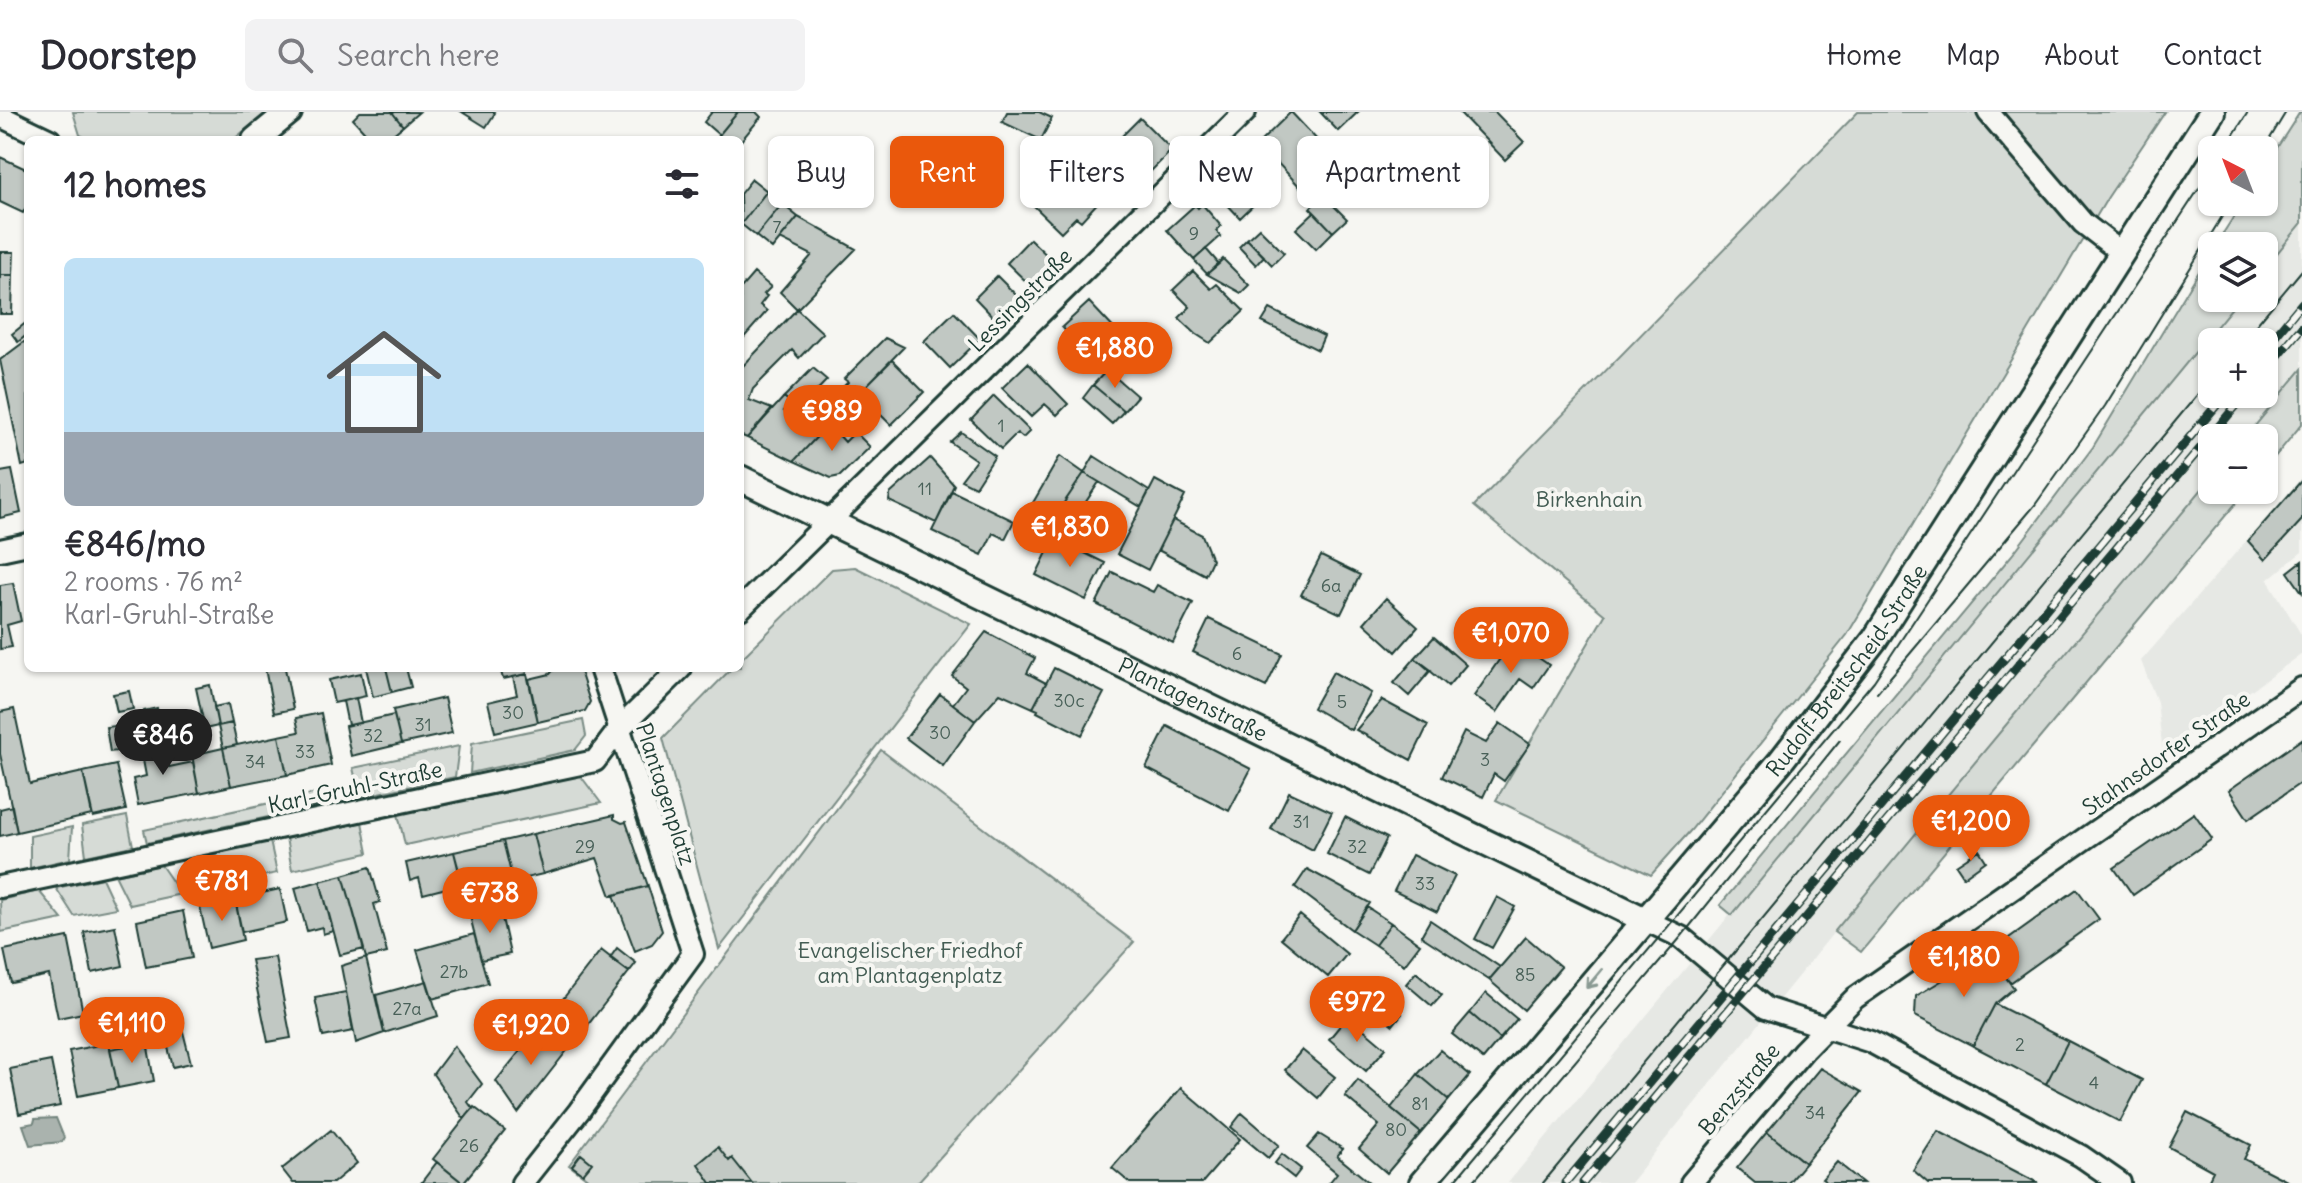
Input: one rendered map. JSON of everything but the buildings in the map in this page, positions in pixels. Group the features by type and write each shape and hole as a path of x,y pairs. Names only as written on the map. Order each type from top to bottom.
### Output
{"street":[{"path":"260,136 289,112"},
{"name":"Lessingstraße","path":"828,522 1245,112"},
{"path":"1988,112 2083,223 2122,253"},
{"name":"Rudolf-Breitscheid-Straße","path":"1422,1183 1780,762 1875,639 2212,112"},
{"path":"0,116 42,136"},
{"name":"Plantagenstraße","path":"744,480 1645,920"},
{"path":"744,605 828,522"},
{"path":"0,550 24,545"},
{"name":"Plantagenplatz","path":"522,1183 579,1111 693,954 601,672"},
{"name":"Karl-Gruhl-Straße","path":"0,887 595,761 620,728 677,672"},
{"name":"Stahnsdorfer Straße","path":"1825,1028 1855,998 2302,688"},
{"path":"1645,920 1681,937 1766,1008 1871,1042 2081,1156 2098,1177 2120,1183"},
{"name":"Benzstraße","path":"1691,1183 1825,1028"}],"shaded area":[{"path":"2302,223 2302,369 2278,398 2278,328 2215,328 2228,312 2278,312 2278,252"},
{"path":"2198,349 2198,408 2270,408 2257,424 2198,424 2198,494 1630,1183 1508,1183"},
{"path":"2302,477 2302,552 2268,580 2302,636 2302,654 2163,753 2157,702 2141,661"},
{"path":"56,1118 64,1138 62,1142 30,1145 23,1125 34,1123 35,1119"}],"green space":[{"path":"73,112 267,112 238,136 80,135"},
{"name":"Birkenhain","path":"1858,112 2165,112 2108,197 1847,635 1691,830 1651,875 1496,800 1605,615 1474,506"},
{"path":"2302,112 2302,223 2278,252 2278,232 2224,232 2234,216 2278,216 2278,146"},
{"path":"2198,273 2198,312 2228,312 2215,328 2198,328 2198,349 1732,915 1720,905 2012,555 2093,447"},
{"path":"2302,369 2302,424 2278,453 2278,424 2257,424 2270,408 2278,408 2278,398"},
{"path":"2198,494 2198,504 2235,504 1861,952 1834,932"},
{"path":"855,567 971,624 719,949 663,738 728,672 744,672 744,656 832,569"},
{"path":"583,720 586,736 575,750 470,773 472,743"},
{"path":"459,746 455,777 360,797 353,768"},
{"name":"Evangelischer Friedhof am Plantagenplatz","path":"881,750 1134,942 917,1183 593,1183 569,1165"},
{"path":"580,775 601,803 405,845 398,814"},
{"path":"331,790 333,803 147,843 144,830"},
{"path":"127,816 133,846 86,856 82,825"},
{"path":"362,822 368,853 292,870 286,838"},
{"path":"72,827 70,859 30,868 30,836"},
{"path":"270,841 277,873 196,890 182,861"},
{"path":"161,865 181,894 130,905 115,875"},
{"path":"102,878 116,908 74,916 56,888"},
{"path":"39,891 62,919 1,932 0,900"}],"tram line":[{"path":"2233,136 2248,112"},
{"path":"2271,136 2286,112"},
{"path":"1453,1183 1874,681 2198,190"},
{"path":"1877,693 2035,505 2105,406 2222,216"},
{"path":"2254,328 2302,270"},
{"path":"1543,1183 2198,394"},
{"path":"1472,1183 1681,937 1840,740"}],"railway":[{"path":"2278,332 2302,303"},
{"path":"2278,355 2302,327"},
{"path":"1565,1183 2214,408"},
{"path":"1583,1183 2234,408"}]}
